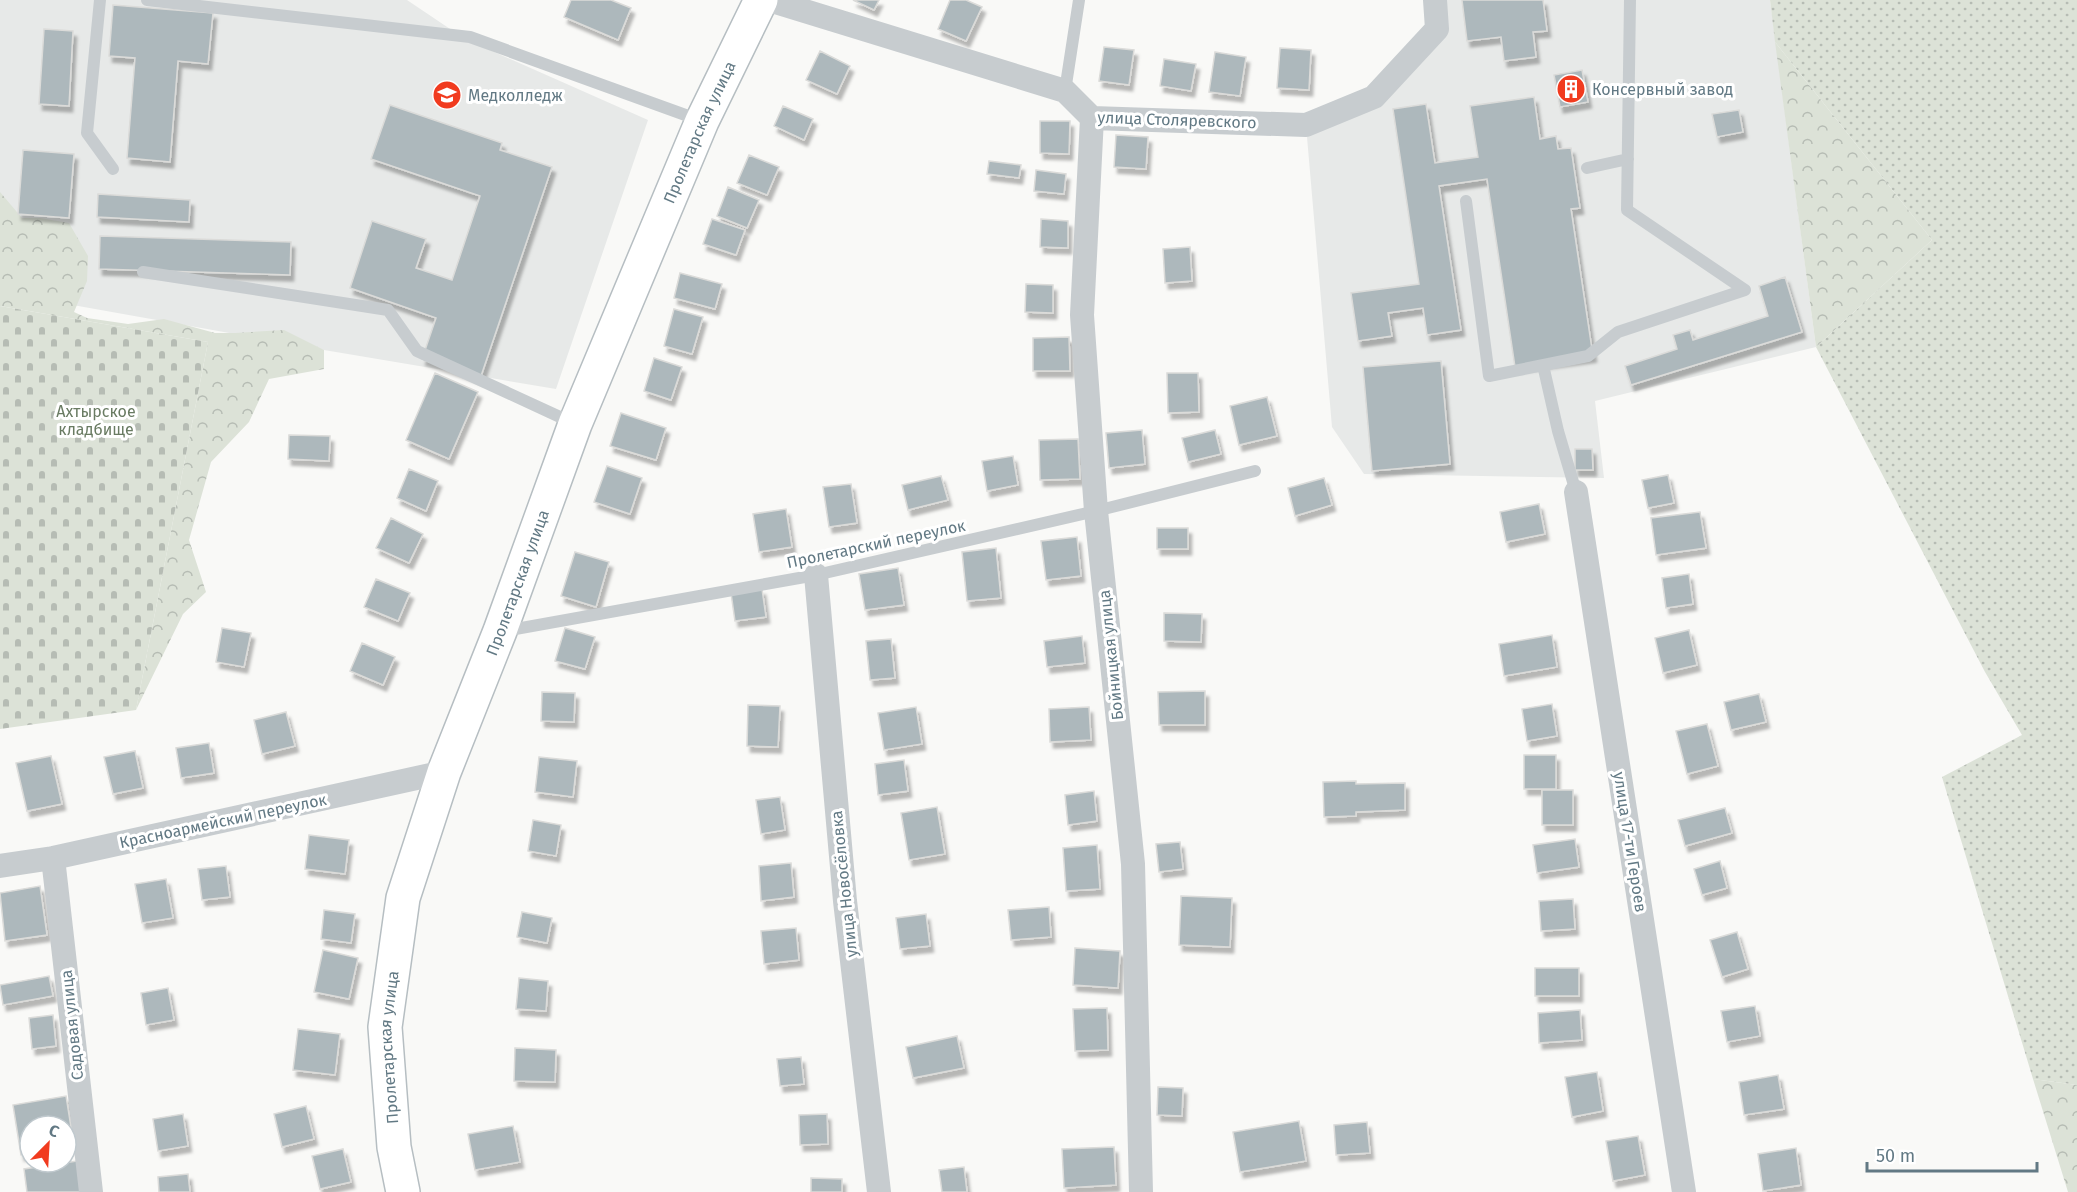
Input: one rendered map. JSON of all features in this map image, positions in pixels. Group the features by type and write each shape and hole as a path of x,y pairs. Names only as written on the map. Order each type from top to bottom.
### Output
{"main road":[{"name":"Пролетарская улица","path":"403,1192 394,1147 385,1027 403,898 444,772 500,631 575,424 702,121 761,0"}],"street":[{"name":"улица Столяревского","path":"769,0 1065,91 1092,118 1306,125 1374,97 1437,29 1434,0"},
{"name":"Бойницкая улица","path":"1092,118 1082,315 1096,511 1133,864 1141,1192"},
{"name":"улица 17-ти Героев","path":"1576,492 1684,1192"},
{"name":"улица Новосёловка","path":"816,575 845,901 879,1192"},
{"name":"Красноармейский переулок","path":"0,866 53,858 444,772"},
{"name":"Садовая улица","path":"53,858 91,1192"}],"lane":[{"path":"100,0 87,133 113,169"},
{"path":"147,0 470,37 702,121"},
{"path":"1065,91 1080,0"},
{"path":"1467,201 1489,376 1588,356 1618,332 1745,290 1627,210 1630,0"},
{"path":"1587,168 1628,159"},
{"path":"143,272 388,310 417,351 575,424"},
{"path":"1543,365 1558,431 1576,492"},
{"name":"Пролетарский переулок","path":"500,631 816,575 1096,511 1255,471"}],"shaded area":[{"path":"0,0 407,0 465,39 648,120 556,389 0,292"},
{"path":"1436,0 1770,0 1816,347 1595,401 1604,478 1364,474 1332,427 1307,137 1382,101 1438,30"}],"green space":[{"path":"1770,0 2077,0 2077,1085 2033,1079 1942,777 2022,735 1985,672 1816,347 1932,240 1775,42"},
{"path":"1775,42 1932,240 1816,347"},
{"path":"0,192 22,218 40,218 69,223 88,256 87,281 74,312 87,318 128,324 164,319 215,333 284,330 324,350 324,369 269,379 249,422 211,462 189,540 206,592 183,614 136,710 208,342 0,306"},
{"name":"Ахтырское кладбище","path":"0,306 208,342 136,710 0,729"},
{"path":"2033,1079 2077,1085 2077,1192 2068,1192"}],"building":[{"path":"571,0 611,0 631,8 618,40 564,17"},
{"path":"853,0 879,0 874,10"},
{"path":"950,0 966,0 982,7 966,41 938,29"},
{"path":"1462,0 1543,0 1547,31 1533,32 1536,57 1504,61 1501,37 1467,41"},
{"path":"113,5 213,13 208,64 178,61 170,162 127,158 135,58 109,56"},
{"path":"44,29 73,31 69,106 39,104"},
{"path":"1104,47 1134,50 1129,85 1099,81"},
{"path":"1280,48 1311,50 1309,90 1277,88"},
{"path":"820,51 850,66 837,94 806,80"},
{"path":"1215,52 1246,57 1240,96 1209,92"},
{"path":"1164,59 1196,64 1191,91 1160,86"},
{"name":"Консервный завод","path":"1582,70 1588,102 1560,107 1554,75"},
{"path":"1534,97 1540,139 1556,136 1558,149 1571,148 1580,208 1571,209 1593,356 1515,367 1487,179 1439,186 1461,330 1427,335 1423,308 1388,313 1392,336 1358,341 1351,293 1419,284 1393,109 1426,104 1435,163 1478,157 1470,106"},
{"path":"390,105 502,143 500,150 552,167 480,379 422,359 436,318 350,288 372,221 426,239 416,268 452,280 480,196 371,159"},
{"path":"783,106 813,119 804,140 774,126"},
{"path":"1739,110 1743,132 1717,137 1712,114"},
{"path":"1040,121 1070,121 1069,154 1040,153"},
{"path":"1116,135 1148,137 1146,169 1114,167"},
{"path":"23,150 74,154 69,218 18,214"},
{"path":"749,155 779,167 767,195 737,183"},
{"path":"989,161 1021,165 1019,178 987,174"},
{"path":"1036,170 1066,174 1064,194 1034,191"},
{"path":"728,187 759,200 747,228 717,216"},
{"path":"98,194 190,200 189,222 97,217"},
{"path":"712,219 745,230 736,255 703,244"},
{"path":"1041,219 1068,221 1068,248 1040,247"},
{"path":"100,236 291,242 290,275 99,269"},
{"path":"1190,247 1192,281 1165,283 1163,249"},
{"path":"680,273 722,284 715,309 674,298"},
{"path":"1785,277 1802,332 1631,385 1625,366 1677,349 1673,335 1690,330 1693,340 1768,316 1759,286"},
{"path":"1026,284 1053,285 1053,313 1025,312"},
{"path":"674,309 703,317 692,354 664,346"},
{"path":"1069,337 1070,371 1033,371 1033,338"},
{"path":"654,358 682,367 671,400 644,391"},
{"path":"1441,361 1450,464 1372,471 1363,367"},
{"path":"435,373 478,392 449,459 406,440"},
{"path":"1167,373 1198,373 1199,412 1168,413"},
{"path":"1267,397 1277,436 1239,445 1230,406"},
{"path":"621,413 666,428 656,460 610,446"},
{"path":"1142,430 1145,464 1109,468 1106,433"},
{"path":"1215,430 1221,454 1188,462 1182,438"},
{"path":"289,435 330,436 329,461 288,459"},
{"path":"1078,439 1080,479 1040,480 1039,440"},
{"path":"1575,449 1592,449 1593,470 1575,470"},
{"path":"1013,456 1018,485 987,491 982,461"},
{"path":"607,466 642,478 630,514 594,502"},
{"path":"409,469 438,481 426,511 397,498"},
{"path":"1668,475 1674,503 1648,508 1642,480"},
{"path":"941,476 948,500 908,510 902,485"},
{"path":"1324,478 1332,505 1295,516 1288,488"},
{"path":"851,484 857,523 829,527 823,487"},
{"path":"1539,504 1545,534 1506,542 1500,512"},
{"path":"786,509 792,547 759,552 753,514"},
{"path":"1700,512 1706,548 1656,555 1651,518"},
{"path":"391,518 423,534 409,563 376,548"},
{"path":"1157,528 1188,528 1188,549 1157,549"},
{"path":"1077,537 1081,576 1046,580 1041,541"},
{"path":"996,548 1001,598 967,601 962,552"},
{"path":"575,552 609,562 596,607 561,596"},
{"path":"898,568 904,605 865,610 859,574"},
{"path":"1689,574 1693,604 1666,608 1662,578"},
{"path":"376,579 410,593 398,621 364,607"},
{"path":"762,589 766,617 735,621 731,593"},
{"path":"1164,613 1202,614 1201,642 1164,641"},
{"path":"222,628 251,633 244,667 216,662"},
{"path":"565,628 595,637 585,669 555,661"},
{"path":"1689,630 1697,665 1663,673 1655,638"},
{"path":"1552,635 1557,667 1504,676 1499,644"},
{"path":"1082,636 1085,663 1047,667 1044,641"},
{"path":"891,639 895,678 870,680 866,641"},
{"path":"362,643 395,657 383,685 350,671"},
{"path":"1205,691 1205,725 1159,725 1158,692"},
{"path":"542,692 575,693 574,722 541,721"},
{"path":"1759,694 1766,722 1731,730 1724,702"},
{"path":"1552,704 1557,736 1527,741 1522,709"},
{"path":"748,705 780,706 778,747 747,746"},
{"path":"916,707 922,744 884,750 878,713"},
{"path":"1089,707 1091,740 1050,742 1049,709"},
{"path":"286,712 295,746 262,754 254,720"},
{"path":"1707,724 1718,766 1687,774 1676,731"},
{"path":"209,743 214,773 181,778 176,748"},
{"path":"135,751 143,788 113,794 104,757"},
{"path":"1524,755 1556,755 1556,789 1524,789"},
{"path":"51,756 62,804 27,811 16,763"},
{"path":"539,757 577,761 573,797 535,792"},
{"path":"904,760 908,791 878,795 875,764"},
{"path":"1356,781 1356,784 1405,783 1405,810 1356,812 1356,816 1324,817 1323,782"},
{"path":"1542,790 1573,790 1573,825 1542,825"},
{"path":"1094,791 1097,821 1068,825 1065,795"},
{"path":"780,797 785,830 761,834 756,800"},
{"path":"937,807 945,854 909,860 901,813"},
{"path":"1725,808 1732,833 1685,846 1678,820"},
{"path":"533,820 561,825 556,856 528,851"},
{"path":"309,835 349,840 345,874 305,869"},
{"path":"1575,839 1579,867 1537,873 1533,845"},
{"path":"1180,842 1183,869 1159,872 1156,844"},
{"path":"1097,845 1100,889 1066,891 1063,848"},
{"path":"1720,861 1727,888 1702,895 1694,869"},
{"path":"791,863 794,897 761,901 759,866"},
{"path":"226,866 230,897 202,900 198,869"},
{"path":"166,879 173,918 142,923 135,884"},
{"path":"40,886 47,935 5,941 0,893"},
{"path":"1181,896 1232,898 1230,947 1179,945"},
{"path":"1573,899 1575,929 1541,931 1539,901"},
{"path":"1049,907 1051,937 1011,940 1008,910"},
{"path":"324,910 355,914 351,943 321,939"},
{"path":"522,912 552,918 547,943 517,937"},
{"path":"926,914 930,946 900,949 896,918"},
{"path":"796,928 799,960 764,964 761,931"},
{"path":"1737,932 1748,969 1722,977 1710,940"},
{"path":"1075,948 1120,951 1118,988 1073,985"},
{"path":"323,950 358,958 349,999 314,992"},
{"path":"1535,968 1579,968 1579,996 1535,996"},
{"path":"49,976 53,996 3,1005 0,985"},
{"path":"519,978 548,981 546,1011 516,1009"},
{"path":"168,988 174,1020 146,1025 141,993"},
{"path":"1755,1006 1760,1036 1727,1042 1721,1011"},
{"path":"1107,1008 1108,1050 1075,1051 1073,1009"},
{"path":"1580,1010 1582,1040 1539,1043 1538,1013"},
{"path":"53,1015 56,1046 32,1049 29,1018"},
{"path":"298,1029 340,1034 335,1075 293,1070"},
{"path":"957,1036 964,1068 913,1078 906,1047"},
{"path":"515,1048 556,1050 555,1082 514,1081"},
{"path":"801,1057 804,1084 780,1086 777,1059"},
{"path":"1597,1072 1603,1111 1572,1117 1565,1077"},
{"path":"1778,1075 1784,1109 1744,1115 1739,1082"},
{"path":"1158,1087 1183,1088 1182,1116 1157,1115"},
{"path":"66,1096 69,1114 18,1114 18,1136 13,1105"},
{"path":"306,1106 314,1139 282,1147 274,1114"},
{"path":"183,1114 188,1146 158,1151 153,1119"},
{"path":"827,1114 828,1144 800,1145 799,1115"},
{"path":"1299,1121 1306,1161 1240,1172 1233,1132"},
{"path":"1367,1122 1370,1153 1336,1155 1334,1125"},
{"path":"513,1126 520,1162 475,1170 468,1134"},
{"path":"1638,1136 1645,1175 1613,1181 1606,1141"},
{"path":"1114,1147 1116,1185 1064,1188 1062,1149"},
{"path":"1796,1148 1801,1185 1763,1191 1758,1154"},
{"path":"343,1149 351,1182 320,1189 312,1156"},
{"path":"78,1167 82,1192 27,1192 25,1174 78,1174"},
{"path":"964,1167 967,1192 942,1192 939,1170"},
{"path":"188,1174 190,1192 159,1192 158,1177"},
{"path":"811,1178 842,1179 842,1192 811,1192"}],"place":[{"name":"Консервный завод","path":"1571,89"},
{"name":"Медколледж","path":"447,95"}]}
